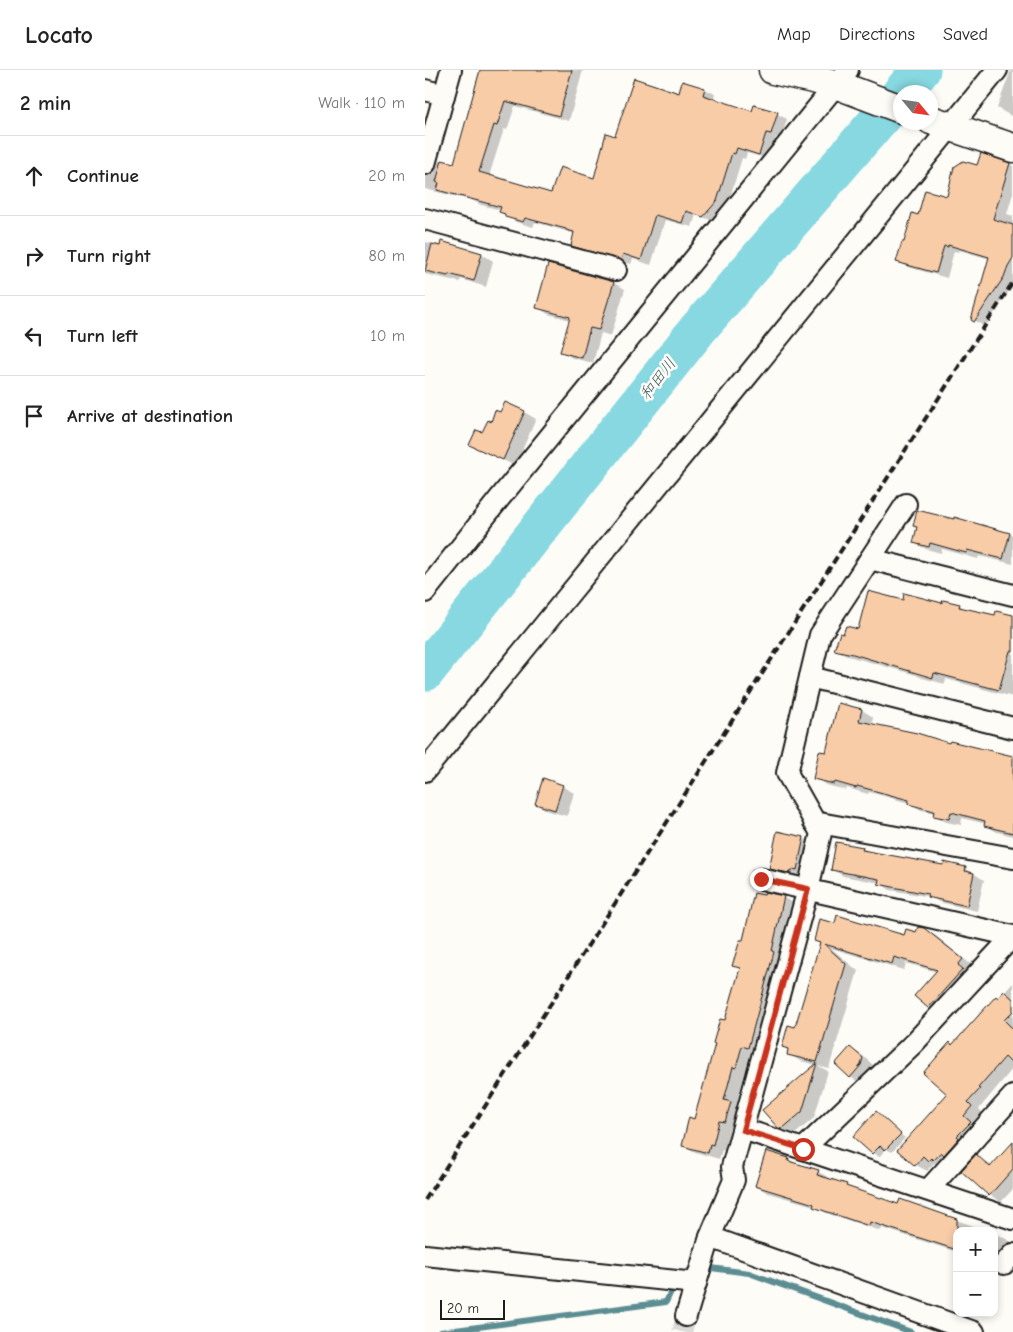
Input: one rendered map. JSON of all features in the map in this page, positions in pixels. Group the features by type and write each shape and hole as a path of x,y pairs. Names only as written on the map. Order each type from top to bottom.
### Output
{"main road":[{"path":"773,70 844,81 893,105"},
{"path":"940,123 1013,148"}],"street":[{"path":"425,164 451,70"},
{"path":"425,771 940,123 997,70"},
{"path":"425,592 844,81"},
{"path":"425,90 444,95"},
{"path":"425,219 616,270"},
{"path":"686,1316 710,1237 734,1180 732,1168 808,889 821,833 787,773 820,635 906,504"},
{"path":"870,559 1013,595"},
{"path":"810,677 1013,728"},
{"path":"814,822 1013,858"},
{"path":"761,879 1013,936 914,1043 803,1149"},
{"path":"927,1190 1013,1096"},
{"path":"743,1130 1013,1219"},
{"path":"710,1237 974,1332"},
{"path":"425,1255 696,1283"}],"building":[{"path":"480,70 572,70 559,116 505,101 497,126 494,125 479,172 551,193 560,167 594,178 606,133 615,136 634,78 679,93 682,81 705,88 703,95 752,111 754,105 778,112 771,134 766,133 759,155 737,148 735,154 732,153 717,201 703,217 686,211 682,223 655,215 641,260 623,254 621,260 571,246 574,232 525,218 523,222 505,217 505,214 499,212 501,207 437,190 439,183 436,182 442,160 454,163"},
{"path":"981,153 1010,163 993,219 1013,225 1013,258 1004,277 974,322 971,320 989,257 948,245 948,247 944,246 936,273 896,262 912,213 918,215 925,190 947,196 954,167 963,161 977,165"},
{"path":"441,241 482,253 474,281 449,274 448,276 425,271 432,244 440,246"},
{"path":"548,264 614,282 599,330 590,328 582,358 560,352 570,317 536,308"},
{"path":"505,402 525,411 503,460 469,445 476,430 482,432 488,420 491,422 495,410 500,412"},
{"path":"917,510 954,519 954,517 1010,533 1003,559 967,550 966,553 930,543 929,547 913,543 917,527 913,526"},
{"path":"868,591 903,600 904,593 942,603 943,600 960,604 959,607 995,615 996,611 1013,615 1013,651 1010,651 999,690 934,673 933,678 834,650 840,633 843,634 846,626 858,629"},
{"path":"838,703 862,709 859,721 917,733 949,743 950,741 1013,756 1013,833 984,826 985,821 951,812 949,819 933,816 934,811 908,804 909,800 857,786 856,788 835,782 834,784 813,779 819,751 826,752"},
{"path":"543,778 563,785 555,810 535,804"},
{"path":"777,831 804,837 797,870 793,869 789,873 769,869"},
{"path":"836,842 863,847 862,850 943,865 944,862 966,867 965,871 974,873 967,906 927,897 928,894 878,884 879,879 831,870"},
{"path":"765,892 784,896 772,951 774,952 748,1048 742,1046 736,1068 733,1067 724,1100 731,1102 725,1122 719,1121 713,1145 710,1144 708,1153 682,1146 689,1117 694,1119 720,1019 725,1020 740,968 732,966 740,940 743,940 754,893 764,895"},
{"path":"837,915 904,935 906,929 916,932 918,927 924,928 963,959 958,965 963,969 928,1008 914,996 937,970 894,957 892,964 824,944 846,964 817,1062 787,1055 788,1049 782,1047 788,1025 795,1027 820,943 814,941 819,919 835,923"},
{"path":"1004,991 1013,999 1013,1011 1004,1020 1013,1029 1013,1065 1005,1057 978,1088 980,1089 968,1102 972,1106 964,1116 971,1122 957,1136 959,1138 944,1155 941,1152 933,1160 931,1158 928,1161 923,1156 915,1166 897,1150 947,1094 923,1073 950,1042 952,1045 996,996 998,998"},
{"path":"850,1047 863,1058 861,1065 850,1078 835,1064"},
{"path":"817,1063 802,1112 782,1129 778,1128 762,1110"},
{"path":"876,1111 901,1134 885,1150 880,1146 872,1154 853,1137"},
{"path":"1013,1142 1013,1169 989,1196 961,1171 976,1154 990,1167"},
{"path":"766,1151 789,1158 788,1161 819,1170 817,1175 847,1184 846,1186 898,1204 900,1199 957,1219 957,1227 953,1227 953,1249 870,1222 869,1226 813,1207 814,1204 755,1186"}],"waterway":[{"name":"和田川","path":"908,85 921,70"},
{"name":"和田川","path":"425,672 698,329 893,103"},
{"path":"681,1276 696,1266 749,1273 911,1332"},
{"path":"440,1332 666,1302 675,1283"}],"tunnel":[{"path":"682,1332 686,1316"}],"railway":[{"path":"425,1200 1013,282"}],"route":[{"path":"761,879 808,889 743,1130 803,1149"}]}
